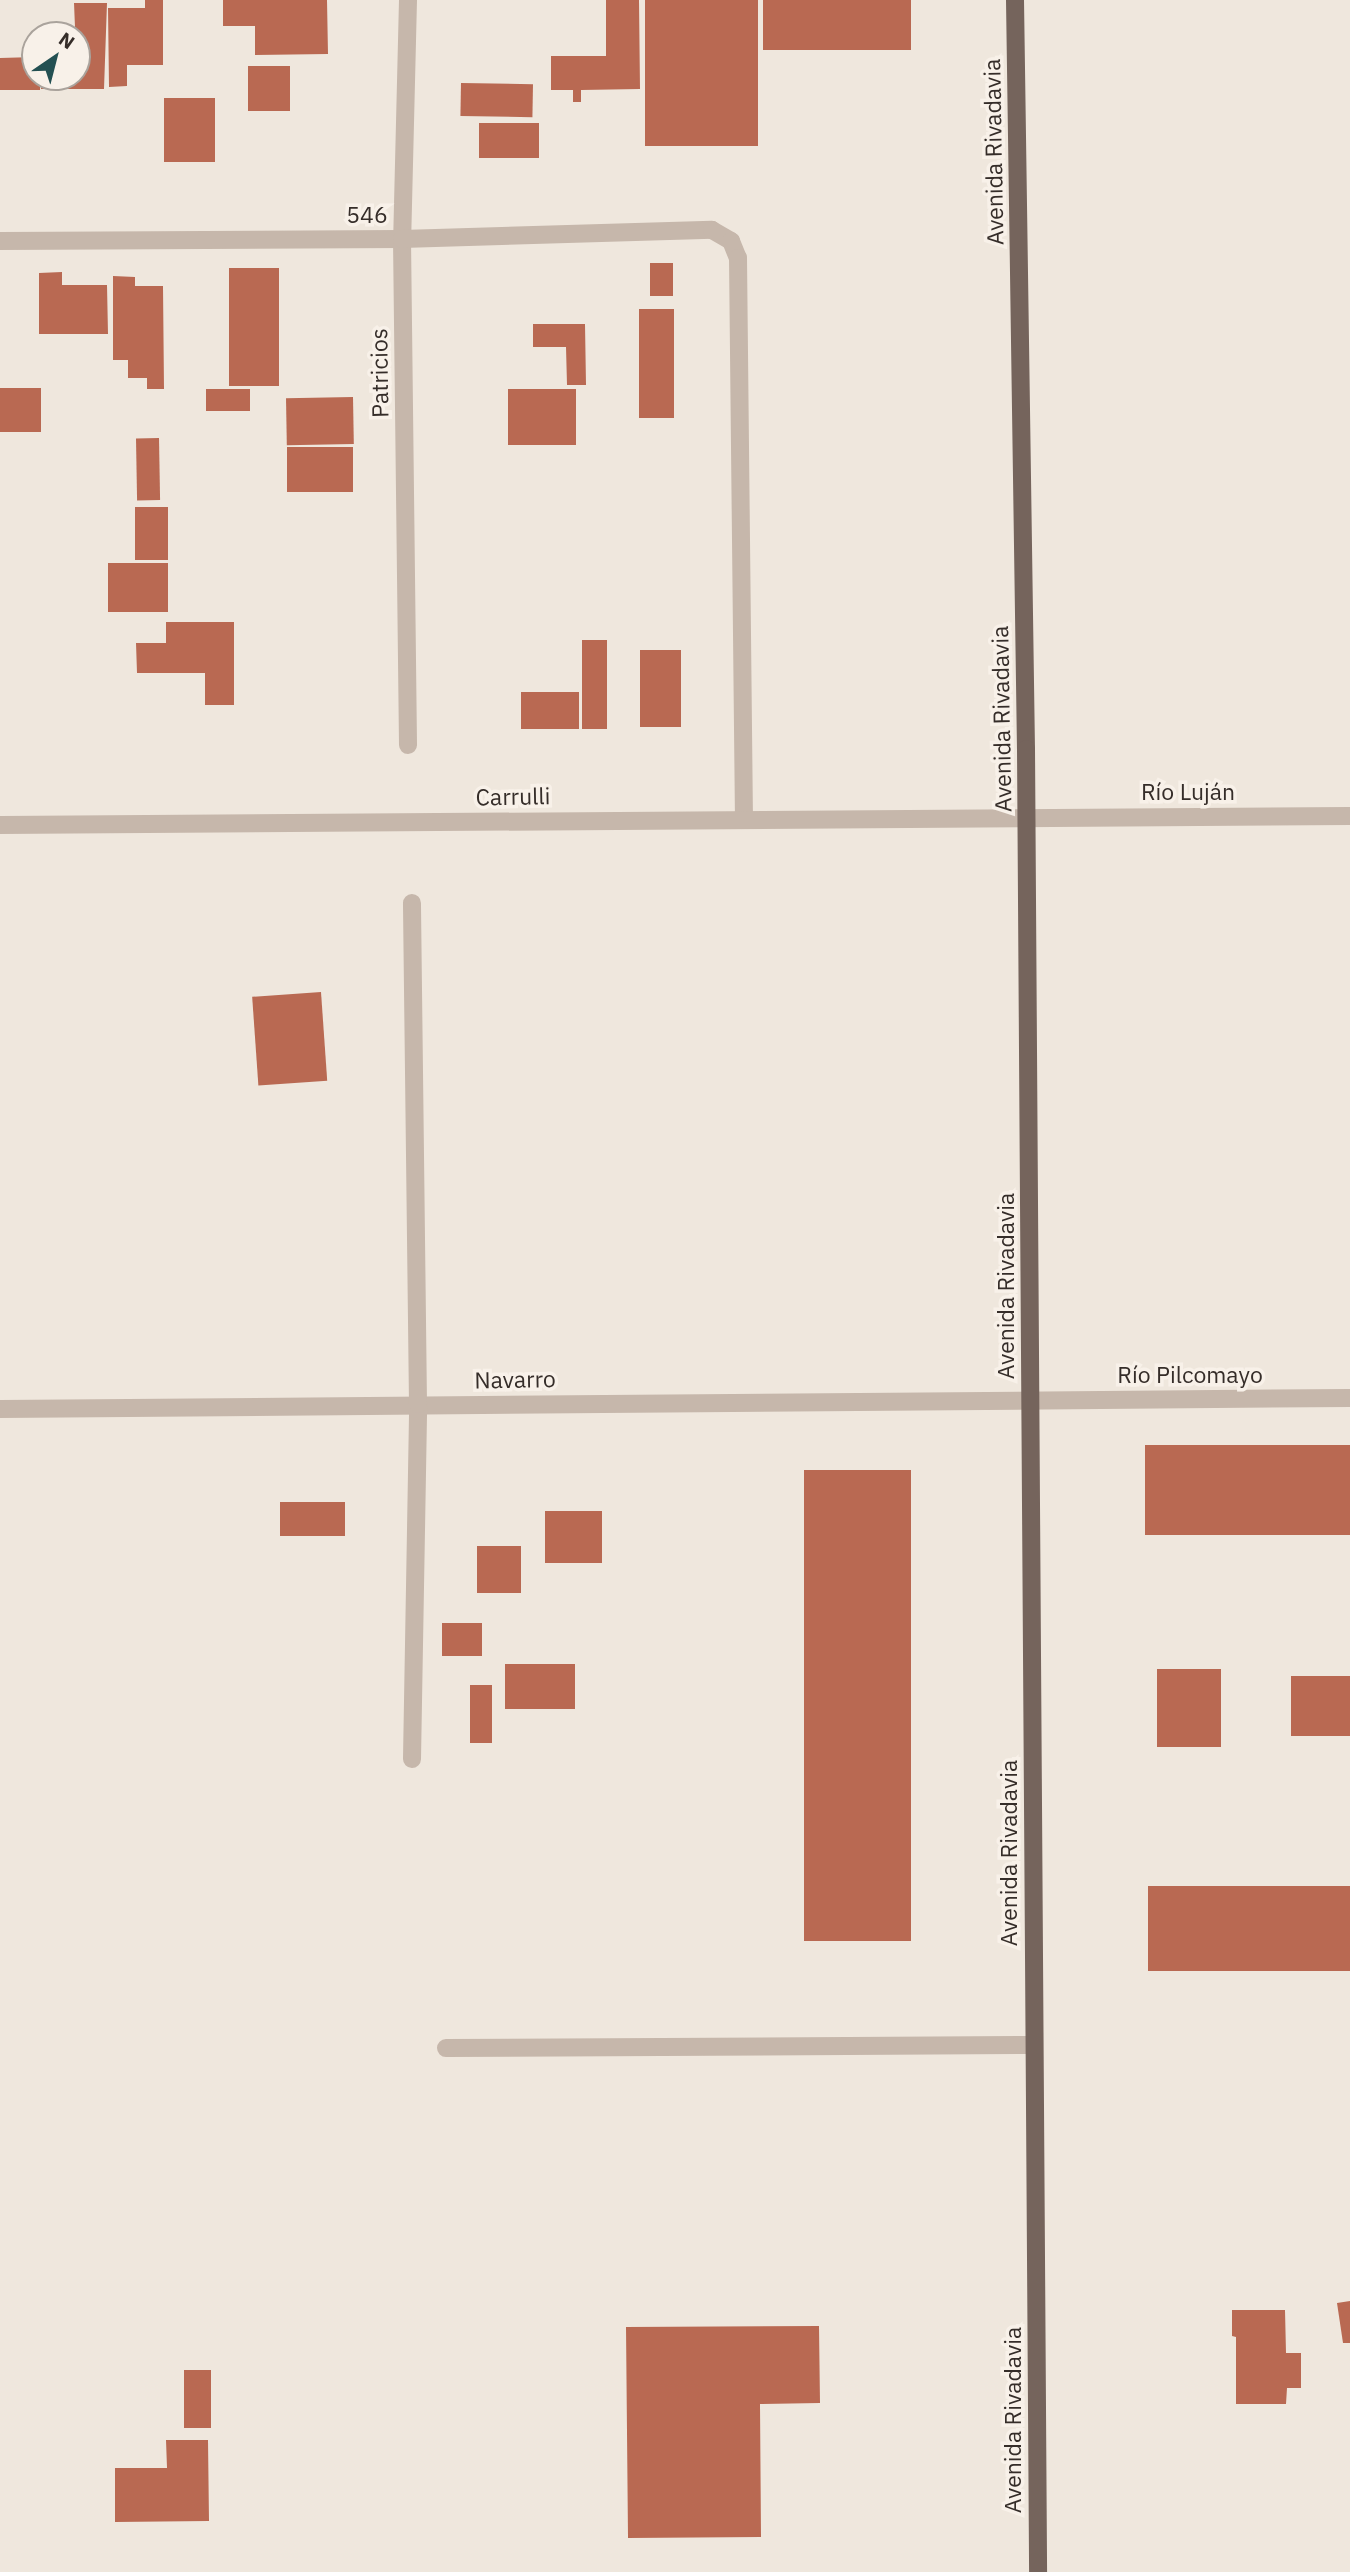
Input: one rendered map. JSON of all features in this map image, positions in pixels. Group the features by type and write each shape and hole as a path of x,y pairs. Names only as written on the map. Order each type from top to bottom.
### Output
{"main road":[{"name":"Avenida Rivadavia","path":"1015,0 1026,816 1038,2572"}],"street":[{"name":"Patricios","path":"408,0 402,239 408,745"},
{"name":"546","path":"0,242 402,239 712,230 731,241 738,258 744,818"},
{"name":"Río Luján","path":"1026,816 1350,816"},
{"name":"Carrulli","path":"0,825 1026,816"},
{"path":"412,903 418,1404 412,1759"},
{"name":"Río Pilcomayo","path":"1030,1399 1350,1398"},
{"name":"Navarro","path":"0,1409 1030,1399"},
{"path":"446,2048 1034,2045"}],"building":[{"path":"145,0 163,0 163,65 127,65 127,86 109,87 108,8 145,8"},
{"path":"223,0 327,0 328,54 255,55 255,26 223,26"},
{"path":"606,0 639,0 640,89 581,90 581,102 573,102 573,90 551,90 551,56 606,56"},
{"path":"645,0 758,0 758,146 645,146"},
{"path":"763,0 911,0 911,50 763,50"},
{"path":"74,3 107,3 104,89 91,89 91,21 75,21"},
{"path":"21,57 21,90 0,90 0,58"},
{"path":"248,66 290,66 290,111 248,111"},
{"path":"461,83 533,84 532,117 460,116"},
{"path":"164,98 215,98 215,162 164,162"},
{"path":"479,123 539,123 539,158 479,158"},
{"path":"650,263 673,263 673,296 650,296"},
{"path":"229,268 279,268 279,386 229,386"},
{"path":"62,272 62,285 107,285 108,334 39,334 39,273"},
{"path":"113,276 135,277 135,286 163,286 164,389 147,389 147,378 128,378 128,360 113,360"},
{"path":"639,309 674,309 674,418 639,418"},
{"path":"533,324 585,324 586,385 567,385 566,347 533,347"},
{"path":"0,388 41,388 41,432 0,432"},
{"path":"206,389 250,389 250,411 206,411"},
{"path":"508,389 576,389 576,445 508,445"},
{"path":"353,397 354,444 287,445 286,398"},
{"path":"136,438 159,438 160,500 137,500"},
{"path":"287,447 353,447 353,492 287,492"},
{"path":"135,507 168,507 168,560 135,560"},
{"path":"108,563 168,563 168,612 108,612"},
{"path":"166,622 234,622 234,705 205,705 205,673 137,673 136,643 166,643"},
{"path":"582,640 607,640 607,729 582,729"},
{"path":"640,650 681,650 681,727 640,727"},
{"path":"521,692 579,692 579,729 521,729"},
{"path":"321,992 327,1081 258,1086 252,997"},
{"path":"1145,1445 1350,1445 1350,1535 1145,1535"},
{"path":"804,1470 911,1470 911,1941 804,1941"},
{"path":"280,1502 345,1502 345,1536 280,1536"},
{"path":"545,1511 602,1511 602,1563 545,1563"},
{"path":"477,1546 521,1546 521,1593 477,1593"},
{"path":"442,1623 482,1623 482,1656 442,1656"},
{"path":"505,1664 575,1664 575,1709 505,1709"},
{"path":"1157,1669 1221,1669 1221,1747 1157,1747"},
{"path":"1291,1676 1350,1676 1350,1736 1291,1736"},
{"path":"470,1685 492,1685 492,1743 470,1743"},
{"path":"1148,1886 1350,1886 1350,1971 1148,1971"},
{"path":"1350,2301 1350,2343 1343,2343 1337,2303"},
{"path":"1232,2310 1285,2310 1286,2353 1301,2353 1301,2388 1287,2388 1286,2404 1236,2404 1236,2337 1232,2336"},
{"path":"819,2326 820,2403 760,2404 761,2537 628,2538 626,2327"},
{"path":"184,2370 211,2370 211,2428 184,2428"},
{"path":"166,2440 208,2440 209,2521 115,2522 115,2468 167,2468"}]}
